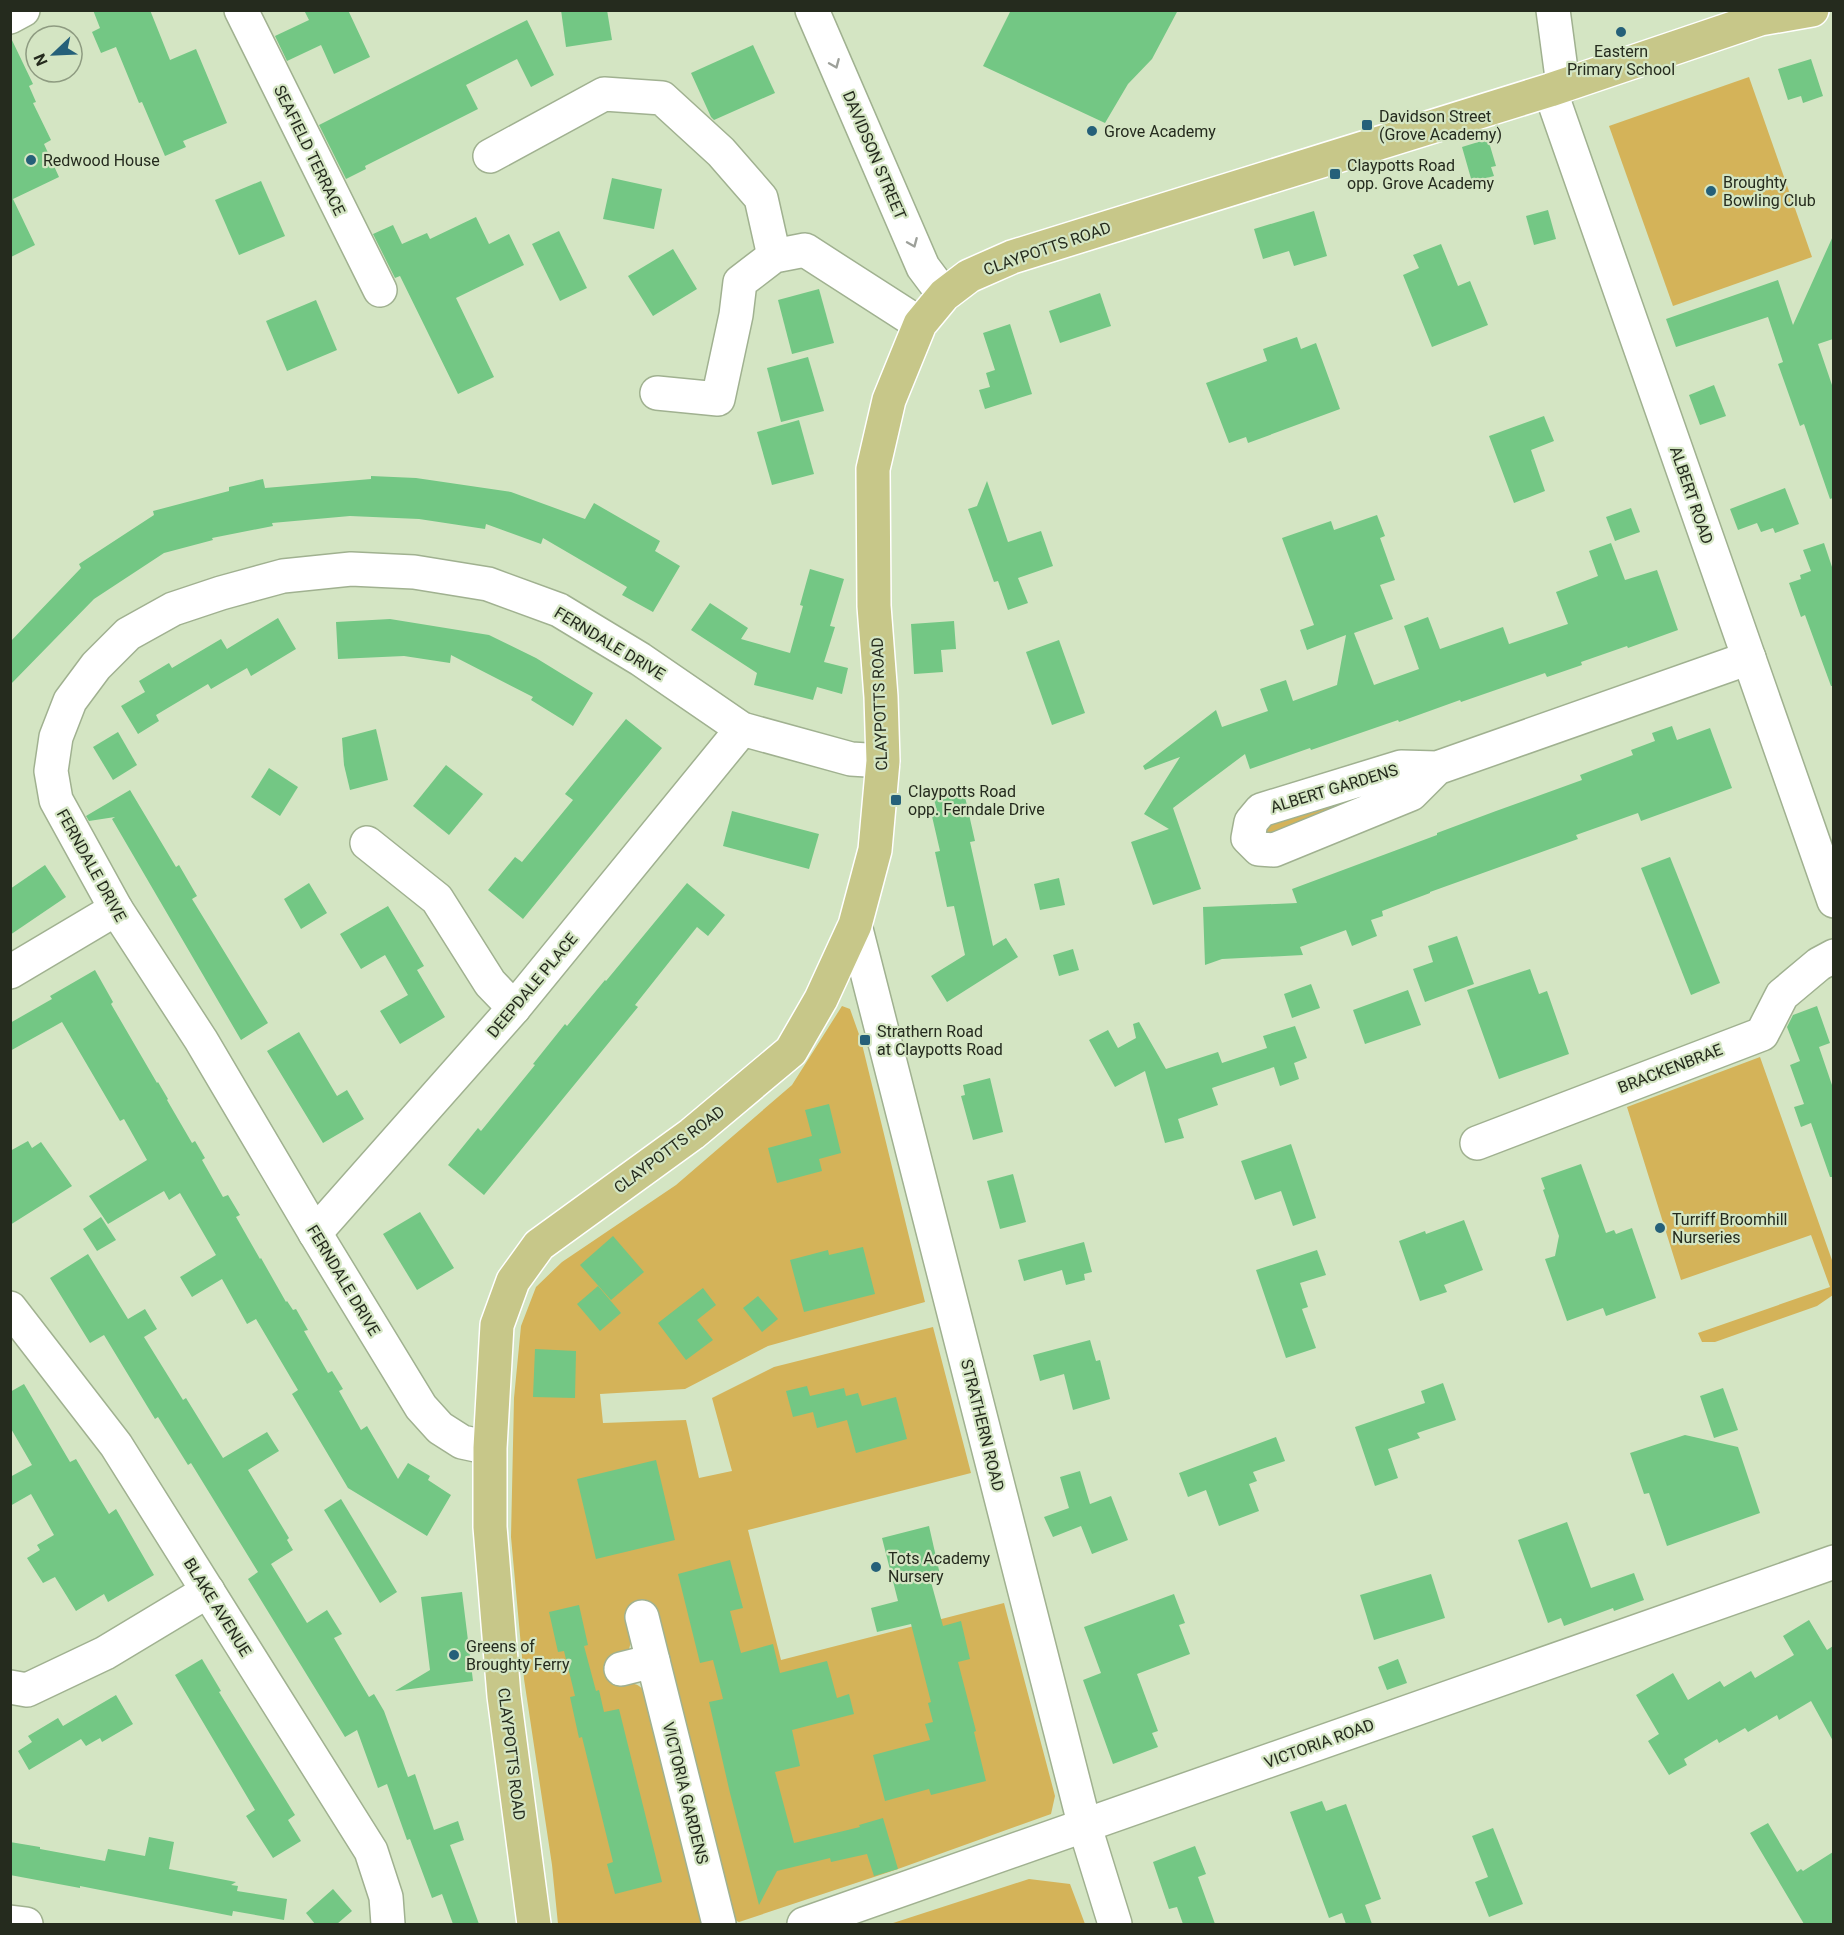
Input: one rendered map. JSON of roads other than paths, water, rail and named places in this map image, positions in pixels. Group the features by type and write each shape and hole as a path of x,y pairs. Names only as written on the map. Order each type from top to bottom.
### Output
{"main road":[{"name":"CLAYPOTTS ROAD","path":"534,1924 504,1696 490,1527 490,1448 497,1325 513,1281 539,1245 692,1134 790,1051 820,999 855,925 875,850 883,761 874,606 873,469 889,400 920,324 944,295 969,276 1011,257 1558,87 1760,19 1812,10"}],"street":[{"path":"10,17 23,10"},
{"name":"SEAFIELD TERRACE","path":"241,10 380,290"},
{"name":"DAVIDSON STREET","path":"812,10 923,267 944,295"},
{"name":"ALBERT ROAD","path":"1553,10 1561,70 1558,87 1749,658 1833,901"},
{"path":"490,156 604,94 662,98 721,152 761,198 774,256"},
{"path":"657,393 718,399 736,315 740,282 774,256 806,249 920,324"},
{"name":"FERNDALE DRIVE","path":"490,1448 462,1442 440,1428 421,1407 201,1040 116,909 56,800 51,771 56,737 70,701 96,666 128,634 173,609 283,576 351,569 414,572 488,584 559,610 640,659 742,729 851,759 883,761"},
{"name":"ALBERT GARDENS","path":"1437,768 1411,794 1274,849 1259,849 1248,838 1251,822 1261,810 1401,767 1437,768 1749,658"},
{"name":"DEEPDALE PLACE","path":"315,1233 514,1008 742,729"},
{"path":"367,843 437,899 490,983 514,1008"},
{"path":"10,972 116,909"},
{"name":"STRATHERN ROAD","path":"855,925 1085,1827 1115,1924"},
{"name":"BRACKENBRAE","path":"1477,1143 1762,1034 1782,995 1819,964 1833,956"},
{"name":"BLAKE AVENUE","path":"10,1308 116,1445 371,1851 386,1897 388,1924"},
{"name":"VICTORIA ROAD","path":"804,1924 1833,1562"},
{"path":"10,1687 27,1690 105,1653 208,1591"},
{"name":"VICTORIA GARDENS","path":"642,1617 719,1924"},
{"path":"621,1669 653,1661"},
{"path":"10,1922 26,1924"}],"place":[{"name":"Eastern Primary School","path":"1621,32"},
{"name":"Davidson Street (Grove Academy)","path":"1367,125"},
{"name":"Grove Academy","path":"1092,131"},
{"name":"Redwood House","path":"31,160"},
{"name":"Claypotts Road opp. Grove Academy","path":"1335,174"},
{"name":"Broughty Bowling Club","path":"1711,191"},
{"name":"Claypotts Road opp. Ferndale Drive","path":"896,800"},
{"name":"Strathern Road at Claypotts Road","path":"865,1040"},
{"name":"Turriff Broomhill Nurseries","path":"1660,1228"},
{"name":"Tots Academy Nursery","path":"876,1567"},
{"name":"Greens of Broughty Ferry","path":"454,1655"}]}
